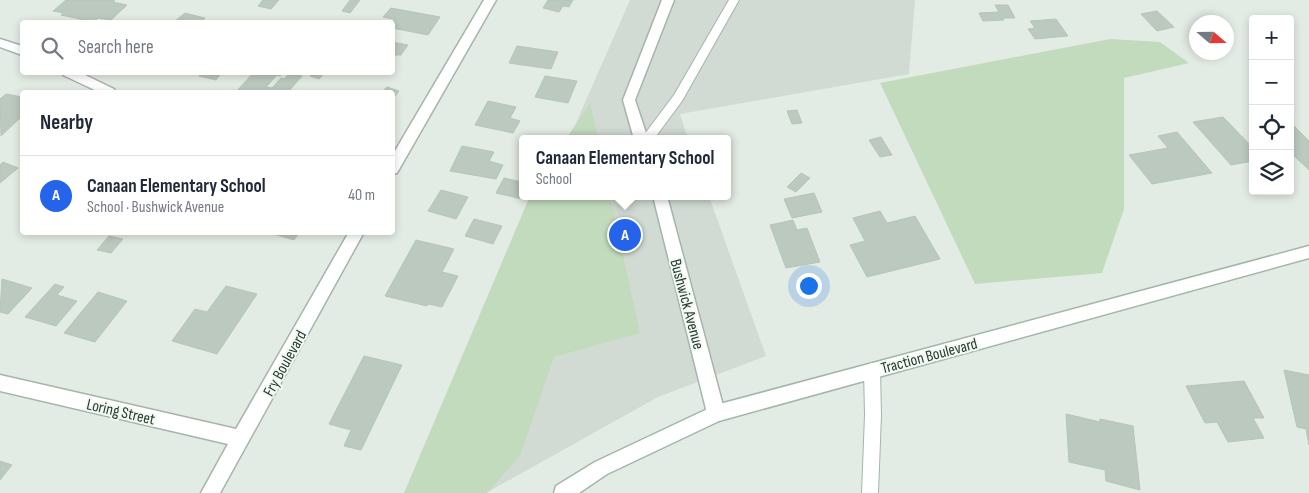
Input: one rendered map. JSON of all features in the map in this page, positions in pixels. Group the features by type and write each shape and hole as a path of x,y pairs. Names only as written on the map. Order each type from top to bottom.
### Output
{"street":[{"path":"396,156 490,0"},
{"path":"641,135 629,100 668,0"},
{"path":"0,43 20,50"},
{"path":"73,75 105,90"},
{"name":"Bushwick Avenue","path":"661,200 716,412"},
{"name":"Fry Boulevard","path":"210,493 355,235"},
{"name":"Traction Boulevard","path":"563,493 601,468 716,412 1309,252"},
{"name":"Loring Street","path":"0,383 241,439"}],"lane":[{"path":"650,135 678,98 734,0"},
{"path":"870,493 873,415 872,370"}],"shaded area":[{"path":"630,0 915,0 909,74 680,114 687,135 571,135"},
{"path":"542,200 710,200 766,356 658,397 486,493 415,493"}],"green space":[{"path":"1110,39 1160,42 1189,63 1124,78 1124,209 1102,273 975,284 880,83"},
{"path":"590,103 597,135 569,135"},
{"path":"528,200 611,200 640,333 554,357 520,456 487,493 404,493"}],"building":[{"path":"66,0 115,0 113,2 127,5 111,20 98,18 96,20 85,20 61,15 64,13 53,11"},
{"path":"263,0 279,0 271,9 258,6"},
{"path":"350,0 360,0 350,13 342,11"},
{"path":"548,0 573,0 569,7 563,6 559,12 543,8"},
{"path":"995,5 1008,5 1015,18 983,21 979,13 999,12"},
{"path":"391,8 440,17 428,35 395,29 394,19 383,17"},
{"path":"1157,11 1174,27 1157,31 1141,14"},
{"path":"185,13 205,18 203,20 176,20"},
{"path":"1056,19 1068,36 1035,39 1028,29 1035,28 1030,21"},
{"path":"395,43 408,45 401,55 395,55"},
{"path":"517,46 558,52 551,69 509,63"},
{"path":"200,75 220,75 216,80"},
{"path":"251,75 277,75 266,87 272,88 281,78 284,79 288,75 302,76 290,90 238,90"},
{"path":"311,75 322,75 319,79"},
{"path":"545,76 577,81 568,103 535,97"},
{"path":"387,87 399,91 395,96 395,90 384,90"},
{"path":"6,94 20,97 20,118 1,136 0,99"},
{"path":"488,101 516,107 510,118 520,121 513,133 475,125"},
{"path":"797,110 802,123 792,124 787,111"},
{"path":"1223,117 1249,144 1249,162 1231,165 1193,122"},
{"path":"1294,126 1309,141 1309,170 1294,156"},
{"path":"1177,132 1212,173 1152,184 1129,155 1168,148 1158,136"},
{"path":"881,137 892,155 880,157 869,140"},
{"path":"462,146 494,152 489,161 503,165 496,179 450,171"},
{"path":"3,162 18,168 0,183 0,165"},
{"path":"801,173 810,178 796,192 787,187"},
{"path":"504,178 519,181 519,198 496,193"},
{"path":"441,190 468,197 456,219 428,211"},
{"path":"814,193 822,212 792,218 784,199"},
{"path":"880,211 887,223 915,216 940,259 867,277 850,245 865,241 853,218"},
{"path":"474,219 502,226 493,244 465,236"},
{"path":"793,220 797,230 807,228 820,262 786,268 770,225"},
{"path":"277,235 298,235 294,240"},
{"path":"109,236 123,239 111,253 97,250"},
{"path":"416,240 454,249 442,272 458,276 442,307 428,304 427,306 385,296"},
{"path":"2,279 32,288 8,314 0,312"},
{"path":"55,284 64,287 57,295 77,301 56,326 25,317"},
{"path":"226,286 257,294 217,354 172,341 195,309 207,312"},
{"path":"98,292 127,301 95,342 64,333"},
{"path":"364,356 402,365 361,450 344,446 351,430 329,424"},
{"path":"1284,370 1309,375 1309,445 1306,429 1297,427"},
{"path":"1244,381 1264,418 1253,418 1264,438 1228,442 1217,422 1205,423 1186,386"},
{"path":"1066,414 1100,422 1100,419 1133,426 1140,490 1106,481 1105,470 1069,462"},
{"path":"0,461 12,465 0,480"}],"place":[{"name":"Canaan Elementary School","path":"625,235"}]}
